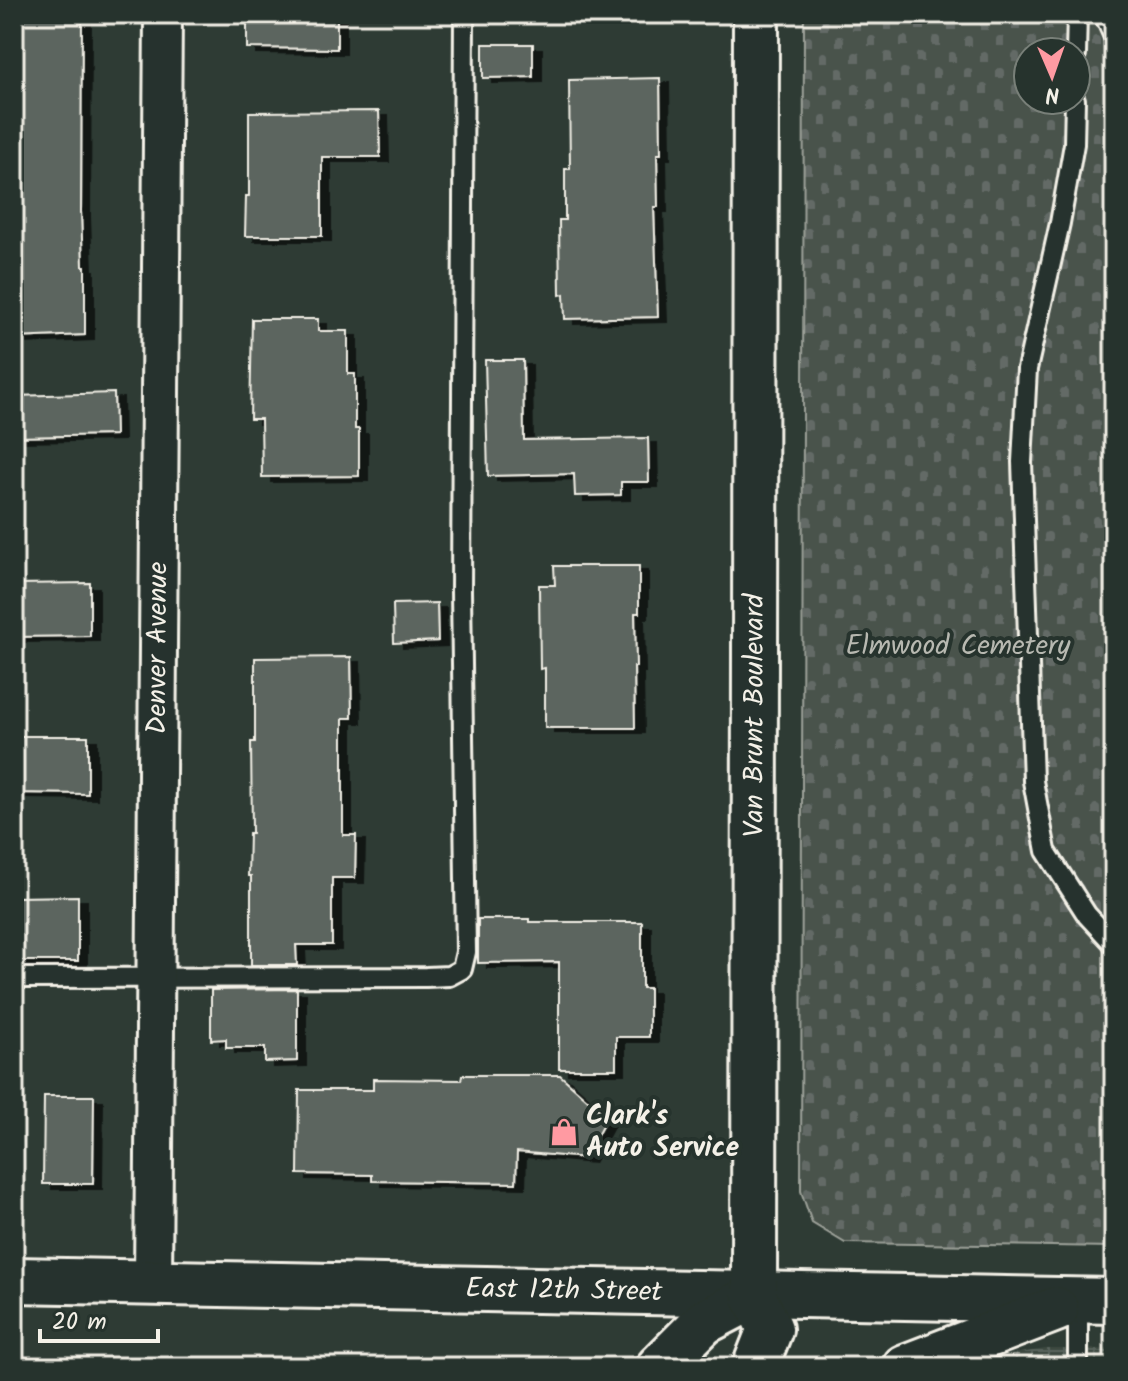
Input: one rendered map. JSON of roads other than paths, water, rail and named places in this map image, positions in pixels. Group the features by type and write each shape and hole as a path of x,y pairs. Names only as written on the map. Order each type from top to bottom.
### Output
{"street":[{"name":"Denver Avenue","path":"153,1282 163,14"},
{"name":"Van Brunt Boulevard","path":"754,1296 756,14"},
{"name":"East 12th Street","path":"14,1280 1096,1301"},
{"path":"659,1367 704,1322 754,1296 770,1329 755,1367"},
{"path":"905,1367 1096,1301"}],"lane":[{"path":"14,978 426,977 449,976 462,969 466,952 461,591 464,14"},
{"path":"1076,36 1077,14"},
{"path":"1104,14 1114,37"},
{"path":"1075,116 1074,144 1060,223 1027,369 1022,462 1033,781 1046,851 1087,915 1114,944"},
{"path":"1078,1367 1096,1301"}],"place":[{"name":"Clark's Auto Service","path":"564,1132"}],"park label":[{"name":"Elmwood Cemetery","path":"958,646"}]}
